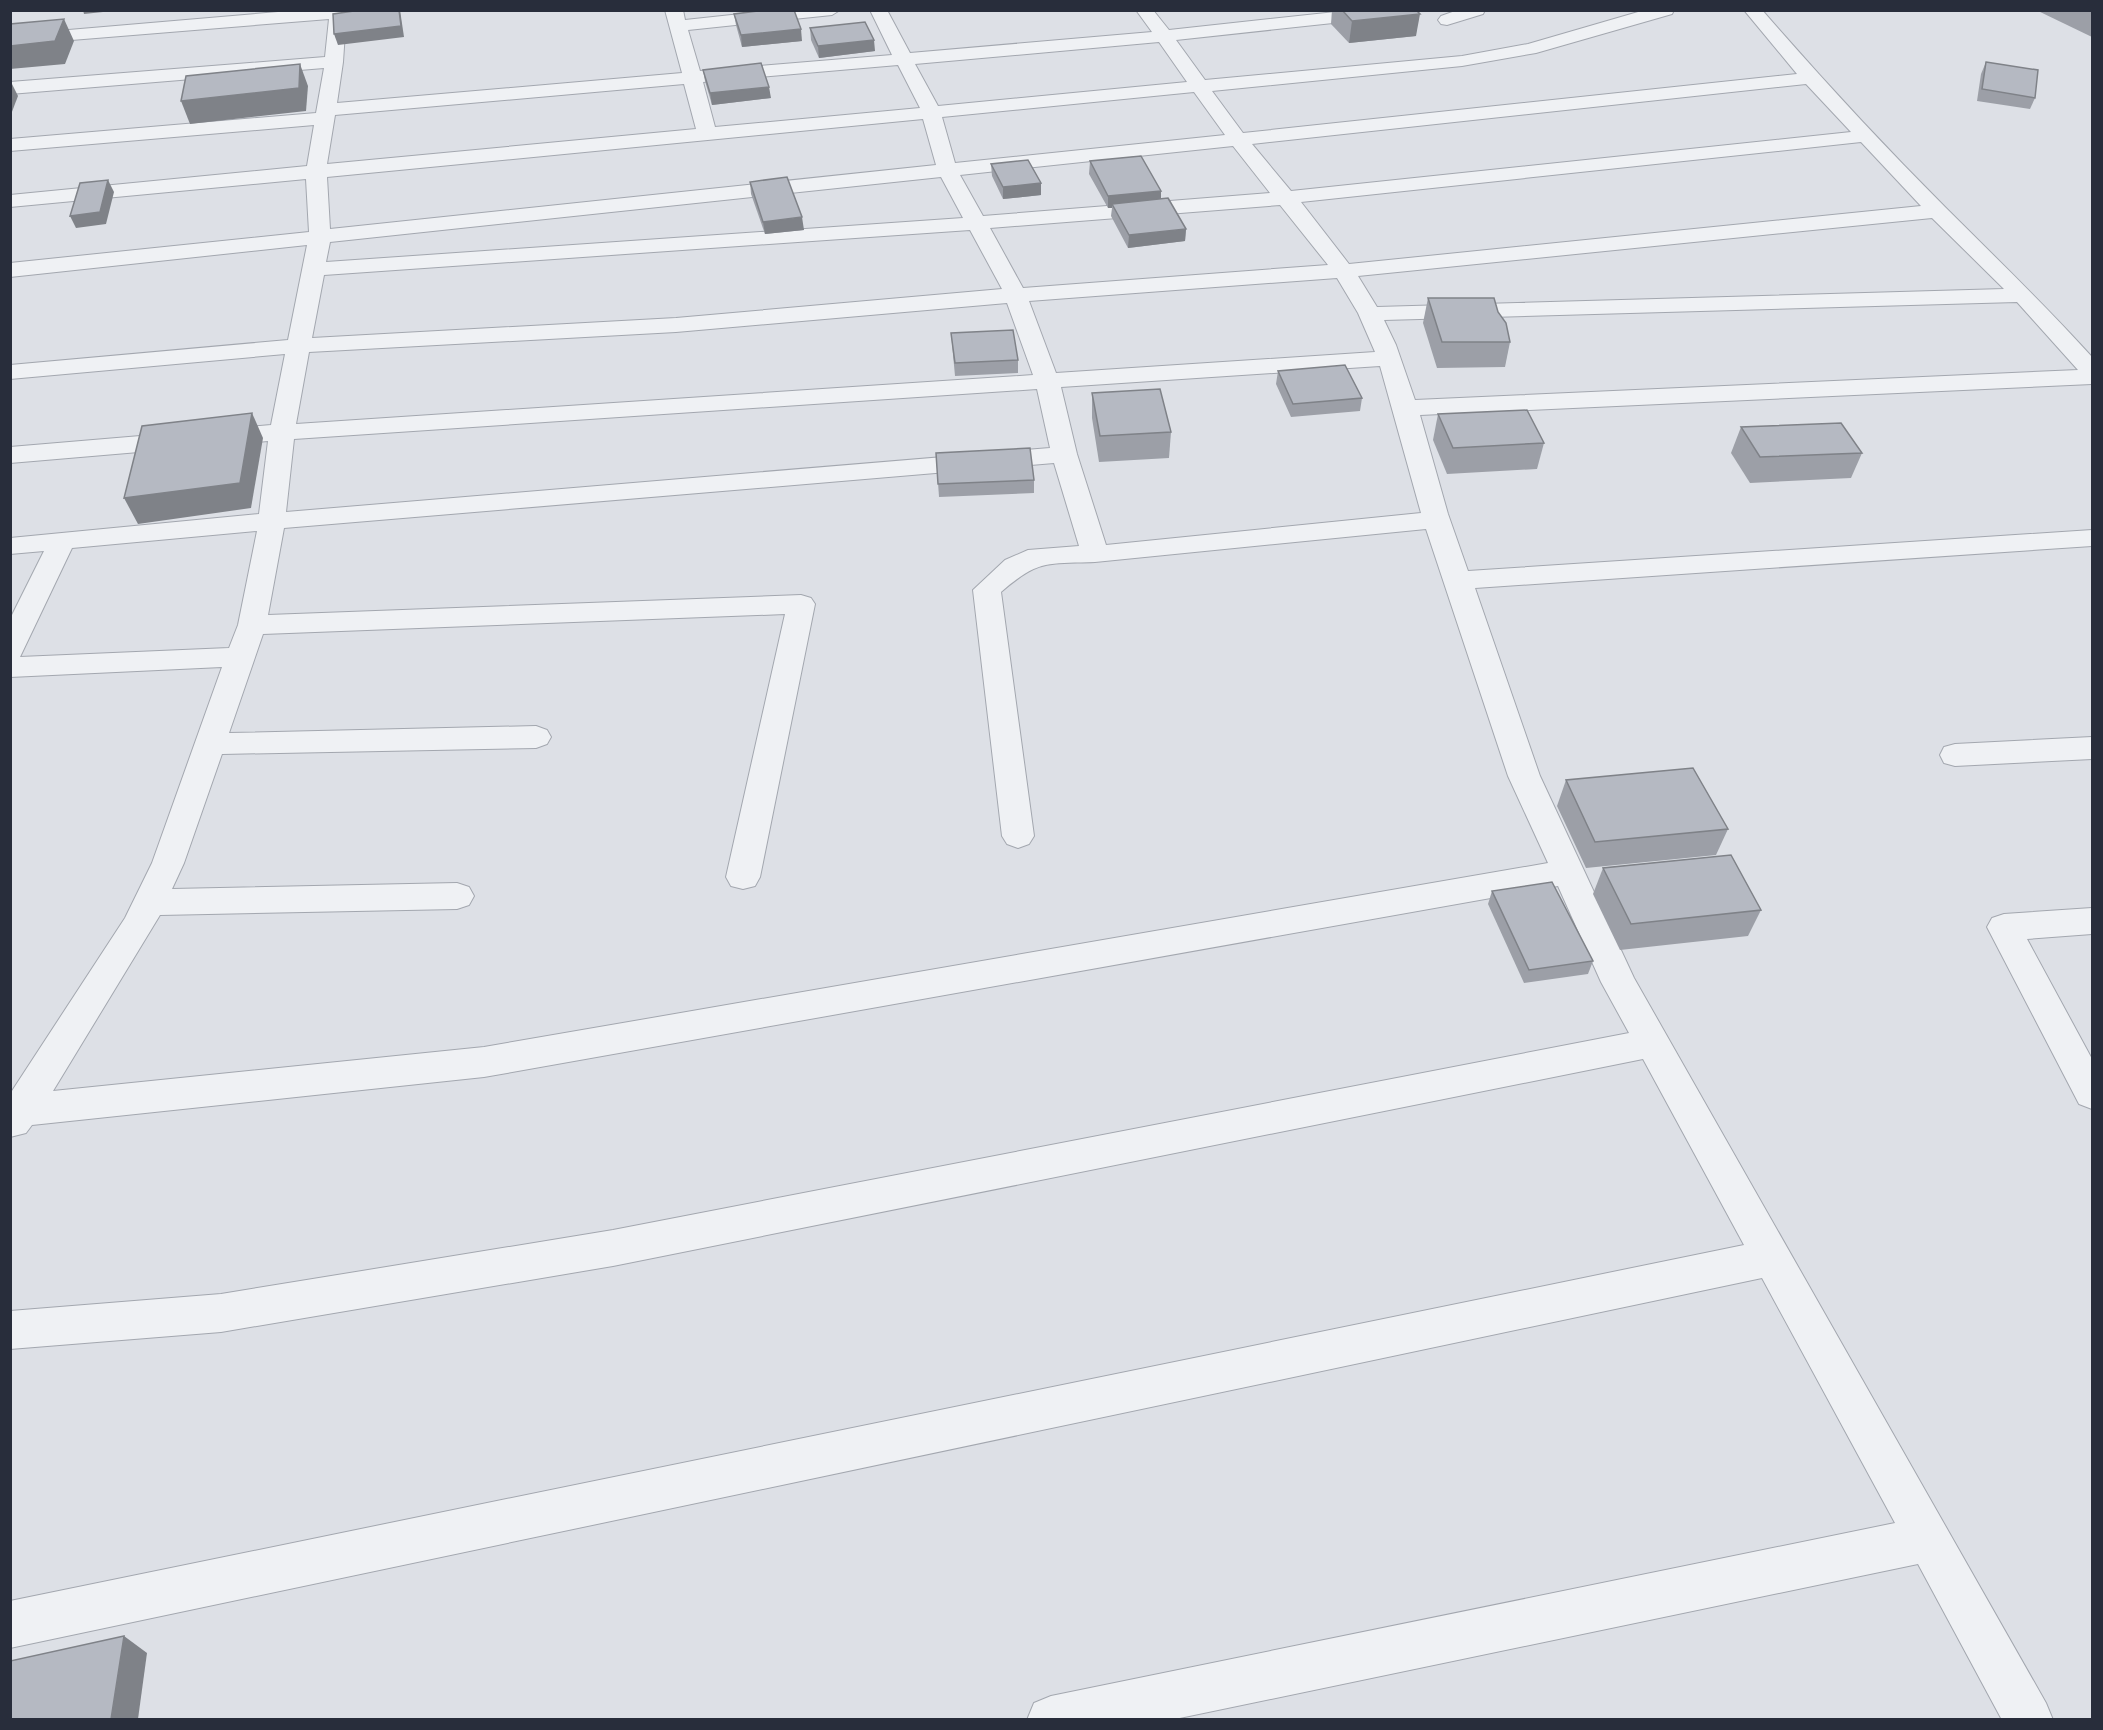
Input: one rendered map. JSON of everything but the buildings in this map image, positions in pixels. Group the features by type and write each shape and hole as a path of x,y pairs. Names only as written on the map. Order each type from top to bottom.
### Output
{"street":[{"path":"10,40 371,10"},
{"path":"707,133 676,18 832,10"},
{"path":"1144,10 1165,36 1237,139 1343,270 1370,314 1389,358 1444,549 1458,580 1524,776 1567,872 1619,982 1651,1043 2029,1719"},
{"path":"10,145 692,78 1165,36 1361,15 1376,10"},
{"path":"1447,20 1477,10"},
{"path":"10,201 1495,57 1530,50 1666,10"},
{"path":"1752,10 1811,78 1936,211 2023,295 2092,371"},
{"path":"883,11 903,59 931,111 947,170 1016,295 1047,381 1064,454 1095,554"},
{"path":"15,1118 139,924 150,902 168,863 252,625 272,521 282,432 320,236 316,171 334,62 338,12"},
{"path":"10,88 334,62"},
{"path":"10,270 1811,78"},
{"path":"314,269 976,223 1284,198 1866,136"},
{"path":"10,372 298,346 676,325 1016,295 1343,270 1936,211"},
{"path":"1370,314 2023,295"},
{"path":"10,455 282,432 1389,358"},
{"path":"1405,408 2092,377"},
{"path":"10,546 272,521 1064,454"},
{"path":"1018,836 987,590 1015,566 1038,556 1095,554 1436,520"},
{"path":"1458,580 2092,538"},
{"path":"10,650 62,541"},
{"path":"252,625 801,604 743,877"},
{"path":"10,667 240,657"},
{"path":"210,744 536,737"},
{"path":"1954,755 2092,748"},
{"path":"15,1118 484,1062 1567,872"},
{"path":"150,902 458,896"},
{"path":"2092,921 2004,927 2092,1092"},
{"path":"10,1330 221,1313 613,1248 1651,1043"},
{"path":"10,1625 1772,1258"},
{"path":"1051,1719 1928,1539"}]}
